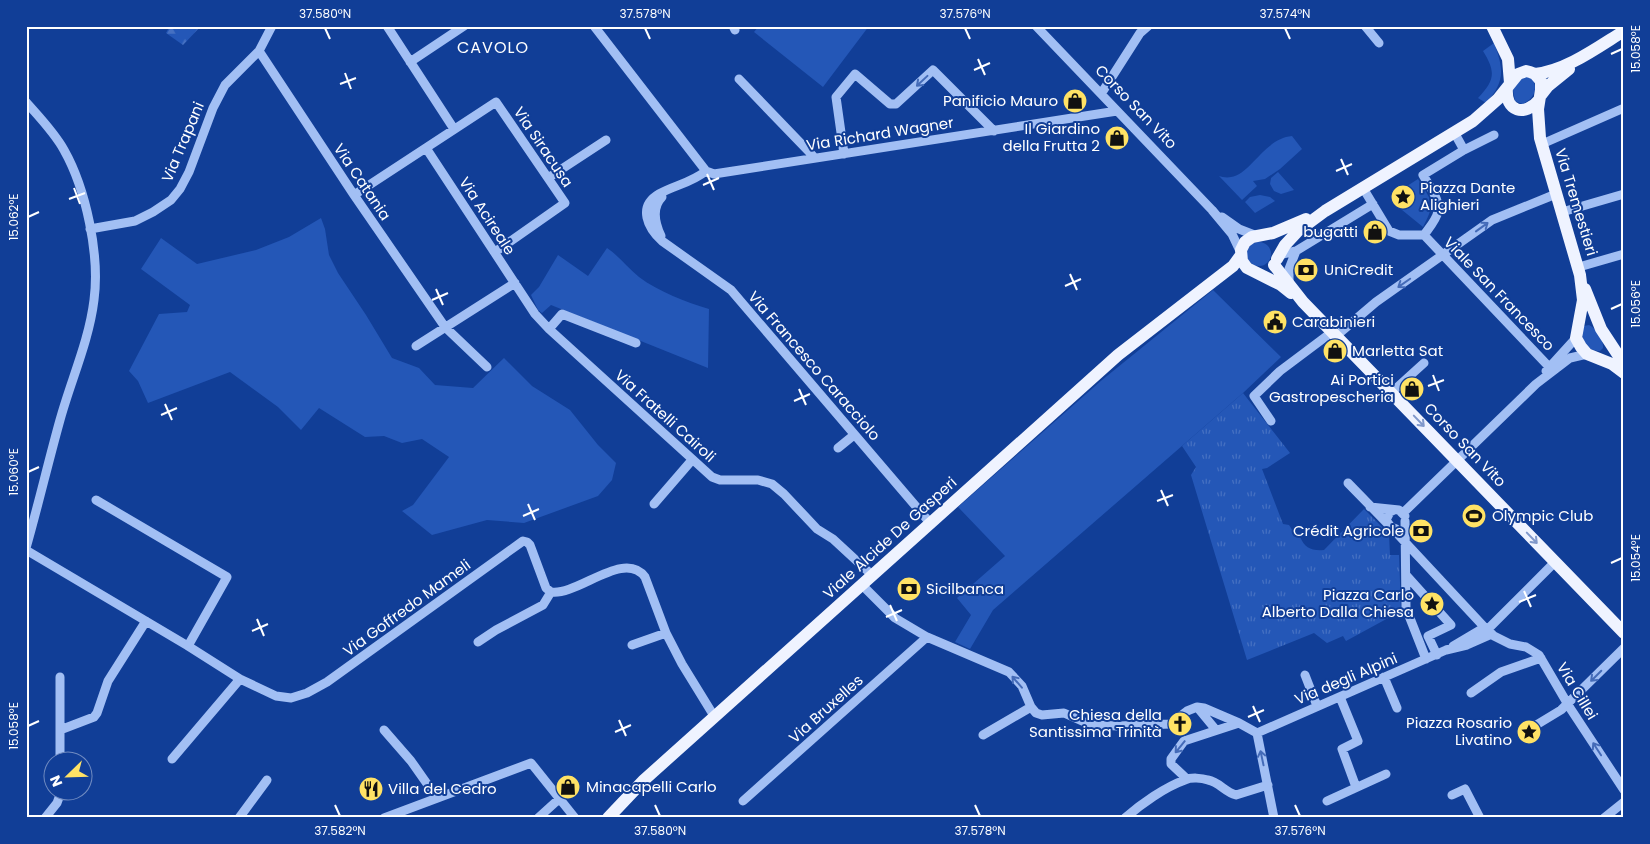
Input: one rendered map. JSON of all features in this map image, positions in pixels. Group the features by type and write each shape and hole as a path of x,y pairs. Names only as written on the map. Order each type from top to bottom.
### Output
{"main road":[{"path":"1492,26 1530,72 1541,81 1538,117 1541,141"},
{"path":"1492,26 1508,59 1508,100 1532,122 1541,141"},
{"path":"1201,292 1239,274 1265,271 1298,231 1325,211 1473,120 1487,110 1518,74 1554,70 1586,54 1624,31"},
{"path":"1473,120 1498,110 1528,110 1533,107 1548,86 1586,54"},
{"name":"Via Tremestieri","path":"1541,141 1579,271"},
{"path":"1201,292 1234,266 1247,240 1293,225 1325,211"},
{"path":"1259,236 1269,239 1274,244 1276,259 1289,284 1303,302"},
{"path":"1241,254 1245,266 1281,285 1303,302"},
{"path":"1579,271 1608,351 1602,356 1592,355"},
{"path":"1579,271 1583,300 1576,334 1580,347 1612,364 1624,373"},
{"name":"Viale Alcide De Gasperi","path":"608,818 644,780 714,716 1118,355 1201,292"},
{"name":"Corso San Vito","path":"1303,302 1624,633"},
{"path":"1576,334 1581,326 1590,323 1603,333 1624,364"}],"street":[{"name":"Via Trapani","path":"90,229 136,221 171,200 180,189 189,172 213,108 225,85 259,51 272,26"},
{"path":"387,26 454,129"},
{"path":"410,62 464,26"},
{"path":"594,26 706,172"},
{"name":"Corso San Vito","path":"1036,26 1212,210"},
{"path":"1101,94 1138,30 1148,26"},
{"path":"1365,26 1379,43"},
{"name":"Via Catania","path":"259,51 354,196 445,327 487,367"},
{"path":"844,154 836,97 855,74 890,104 896,104 933,70 994,131"},
{"path":"739,79 815,158"},
{"path":"26,102 54,135 70,162 80,189 90,229 96,266 96,284 91,316 60,420 26,549"},
{"name":"Via Siracusa","path":"354,196 496,102 565,203 495,252"},
{"path":"1541,141 1624,108"},
{"name":"Via Richard Wagner","path":"706,172 714,174 1117,110"},
{"path":"1454,132 1464,150"},
{"path":"1363,188 1389,231 1398,235 1427,238 1439,211 1436,198 1423,175 1464,150 1494,135"},
{"path":"548,178 606,140"},
{"name":"Via Acireale","path":"426,148 525,299"},
{"name":"Via Francesco Caracciolo","path":"706,172 693,180 658,195 647,208 647,217 653,232 730,290 931,524"},
{"path":"1272,421 1254,396 1280,371 1492,220 1556,194"},
{"path":"1562,212 1624,194"},
{"path":"1276,259 1296,251 1373,204"},
{"path":"1212,210 1238,229 1259,236"},
{"path":"1212,210 1232,234 1241,254"},
{"name":"Viale San Francesco","path":"1427,238 1552,369"},
{"path":"1289,284 1290,269 1296,251"},
{"path":"1579,271 1624,254"},
{"path":"416,346 515,283"},
{"name":"Via Fratelli Cairoli","path":"525,299 535,314 549,329 712,477 720,480 758,480 772,484 817,528 833,539 872,575"},
{"path":"549,329 562,314 636,343"},
{"path":"1552,369 1576,334"},
{"path":"1389,526 1400,528 1401,515 1552,369 1570,358 1592,355"},
{"path":"1392,392 1424,363"},
{"path":"838,448 854,435"},
{"path":"654,504 692,460"},
{"path":"1348,482 1488,630"},
{"path":"96,500 227,577 188,646"},
{"path":"1370,507 1401,515"},
{"path":"1389,526 1388,515 1401,515"},
{"path":"1401,515 1406,545 1406,608 1426,659"},
{"name":"Via Goffredo Mameli","path":"26,549 240,679 276,696 291,698 307,693 327,682 522,541 530,545 546,588 551,592"},
{"name":"Via degli Alpini","path":"1257,732 1340,697 1488,630 1555,562"},
{"path":"478,642 496,630 544,605 551,592 556,593 567,590 619,569 636,569 641,571 645,577 666,633 682,664 714,716"},
{"path":"1406,575 1451,625 1418,640"},
{"path":"862,585 895,618 927,637 1009,672 1022,686 1031,707 1036,713 1042,715 1064,713 1090,725 1119,726 1170,724 1187,711 1197,707 1257,732 1274,818"},
{"path":"60,730 94,717 98,713 108,681 146,621"},
{"name":"Via Cillei","path":"1488,630 1510,644 1534,650 1541,658 1568,704 1624,790"},
{"path":"632,645 666,633"},
{"path":"1428,636 1436,654"},
{"name":"Via Bruxelles","path":"743,801 927,637"},
{"path":"1523,733 1561,710 1624,648"},
{"path":"1471,693 1501,672 1541,658"},
{"path":"1305,675 1317,706"},
{"path":"60,677 60,752"},
{"path":"1384,677 1397,708"},
{"path":"172,759 240,679"},
{"path":"1340,697 1358,742 1342,749 1356,787"},
{"path":"983,735 1031,707"},
{"path":"1197,707 1216,730"},
{"path":"1187,779 1171,764 1171,759 1184,741 1238,723"},
{"path":"384,730 411,761 437,798"},
{"path":"384,818 531,763 575,818"},
{"path":"1327,801 1386,774"},
{"path":"1125,818 1142,805 1187,779 1211,780 1236,795 1268,785"},
{"path":"239,818 267,780"},
{"path":"1452,795 1465,789 1480,818"},
{"path":"538,818 559,799"},
{"path":"45,818 57,802"},
{"path":"1604,818 1624,802"}],"green space":[{"path":"170,26 201,26 183,45 166,33"},
{"path":"759,26 869,26 823,87 754,32"},
{"path":"1494,43 1500,60 1501,75 1497,88 1486,103 1478,98 1488,86 1492,70 1483,51"},
{"path":"1526,76 1533,79 1535,91 1529,100 1522,104 1515,101 1513,90 1520,80"},
{"path":"1292,136 1302,149 1280,169 1265,179 1253,181 1257,186 1242,200 1219,176 1229,177 1238,174 1245,170 1274,143 1282,138"},
{"path":"1278,172 1294,190 1281,194 1274,191 1270,184 1271,178"},
{"path":"1418,179 1431,202 1430,212 1423,227 1391,201 1393,195"},
{"path":"1260,195 1270,197 1275,201 1255,213 1245,202 1250,197"},
{"path":"321,218 325,229 329,255 338,273 392,358 419,368 435,385 473,388 504,358 532,386 570,410 598,445 616,463 612,480 598,496 524,523 487,520 432,535 402,511 413,505 449,457 422,439 402,443 384,436 365,437 319,408 301,430 278,407 230,372 148,403 138,381 129,371 159,314 187,312 190,305 141,269 161,238 197,264 256,250 289,237"},
{"path":"1259,242 1267,246 1271,254 1267,262 1259,266 1251,262 1247,254 1251,246"},
{"path":"607,248 639,277 655,287 673,296 709,309 708,368 551,305 542,313 538,310 531,295 539,287 558,255 588,276"},
{"path":"1213,290 1281,357 1243,393 993,610 970,649 955,642 971,615 957,598 1005,556 958,507 1102,380"},
{"path":"1589,325 1601,338 1603,348 1600,351 1592,349 1584,341 1581,330 1584,326"},
{"path":"1243,393 1290,453 1267,468 1262,469 1283,524 1289,525 1296,536 1300,537 1309,548 1324,550 1364,509 1389,534 1390,555 1399,555 1401,611 1346,641 1343,636 1327,643 1314,633 1247,660 1191,475 1196,467 1182,446"}],"place":[{"name":"Panificio Mauro","path":"1075,101"},
{"name":"Il Giardino della Frutta 2","path":"1117,138"},
{"name":"Piazza Dante Alighieri","path":"1403,197"},
{"name":"bugatti","path":"1375,232"},
{"name":"UniCredit","path":"1306,270"},
{"name":"Carabinieri","path":"1275,322"},
{"name":"Marletta Sat","path":"1335,351"},
{"name":"Ai Portici Gastropescheria","path":"1412,389"},
{"name":"Olympic Club","path":"1474,516"},
{"name":"Crédit Agricole","path":"1421,531"},
{"name":"Sicilbanca","path":"909,589"},
{"name":"Piazza Carlo Alberto Dalla Chiesa","path":"1432,604"},
{"name":"Chiesa della Santissima Trinità","path":"1180,724"},
{"name":"Piazza Rosario Livatino","path":"1529,732"},
{"name":"Minacapelli Carlo","path":"568,787"},
{"name":"Villa del Cedro","path":"371,789"}],"district":[{"name":"CAVOLO","path":"493,47"}]}
